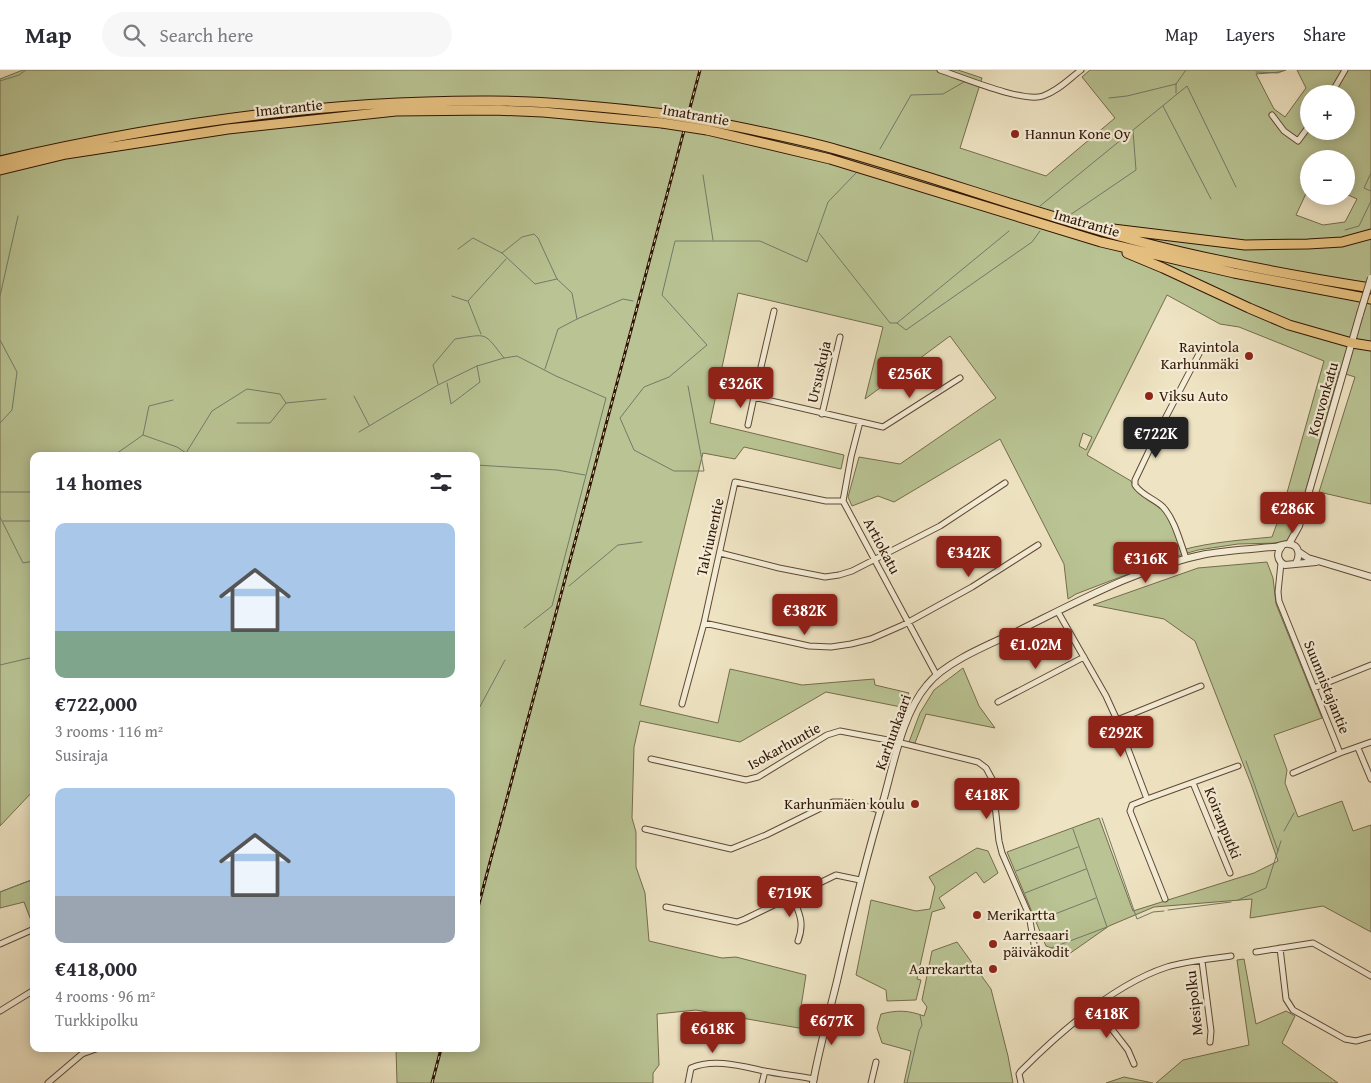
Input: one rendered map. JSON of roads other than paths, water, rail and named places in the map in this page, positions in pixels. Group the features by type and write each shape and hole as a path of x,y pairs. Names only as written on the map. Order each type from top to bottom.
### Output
{"highway":[{"name":"Imatrantie","path":"0,161 64,146 227,120 353,106 444,101 493,101 598,106 708,126 776,134 835,149 1076,224 1144,243 1288,274 1371,288"},
{"name":"Imatrantie","path":"0,170 66,154 228,129 396,111 493,110 663,118"},
{"name":"Imatrantie","path":"708,126 773,145 839,161 1101,242 1252,277 1371,299"},
{"path":"1076,224 1151,235 1245,245 1342,242 1371,234"},
{"path":"1101,242 1163,268 1268,317 1352,343 1371,346"}],"street":[{"path":"940,70 1020,96 1036,98 1056,90 1081,70"},
{"path":"1336,85 1345,70"},
{"path":"1272,114 1284,131 1298,141 1300,138"},
{"name":"Kouvonkatu","path":"1298,550 1299,526 1371,278"},
{"path":"748,425 774,310"},
{"name":"Ursuskuja","path":"822,414 840,337"},
{"path":"1186,558 1169,515 1157,502 1141,492 1135,485 1135,480 1201,350"},
{"path":"754,398 883,427 960,378"},
{"path":"843,501 860,422"},
{"name":"Talviunentie","path":"682,704 704,623 735,482 826,501 843,501"},
{"path":"720,553 779,568 825,576 839,575 875,560 940,526 1005,483"},
{"name":"Artiokatu","path":"843,501 936,674"},
{"name":"Kouvonkatu","path":"1286,545 1299,526"},
{"path":"704,623 809,646 830,647 871,639 908,622 972,587 1038,545"},
{"path":"1329,563 1282,563 1278,552 1286,545 1298,550 1308,558 1329,563 1371,576"},
{"name":"Karhunkaari","path":"813,1081 860,880 900,743 916,701 936,674 966,657 1122,582 1186,558 1216,552 1286,545"},
{"name":"Karhunkaari","path":"1257,548 1278,556"},
{"path":"1280,582 1299,556 1298,550"},
{"name":"Suunnistajantie","path":"1282,563 1278,592 1279,601 1340,754 1293,773"},
{"path":"1058,612 1117,720 1147,799"},
{"path":"998,702 1084,657"},
{"path":"1314,688 1371,665"},
{"path":"1117,720 1201,686"},
{"name":"Isokarhuntie","path":"650,759 746,780 758,777 827,735 840,731 972,760 982,765 990,774 993,783 999,841 1030,915 1034,944"},
{"path":"1340,754 1371,742"},
{"path":"1358,748 1371,779"},
{"path":"1165,899 1130,811 1132,805 1238,766"},
{"name":"Koiranputki","path":"1193,783 1230,872"},
{"path":"645,829 731,849 766,835 833,802 848,802 880,810"},
{"path":"666,907 737,922 836,875 860,880"},
{"path":"792,895 802,921 802,931 798,941"},
{"path":"0,944 30,931"},
{"path":"1256,952 1313,943 1371,976"},
{"path":"1280,948 1286,999 1293,1010 1345,1040 1356,1041 1371,1037"},
{"path":"1021,1083 1020,1071 1094,1006 1153,973 1169,967 1231,956"},
{"name":"Mesipolku","path":"1202,961 1211,1032 1210,1042"},
{"path":"0,1011 30,992"},
{"path":"1094,1006 1128,1050 1134,1064"},
{"path":"48,1083 80,1052"},
{"path":"871,1083 876,1062"},
{"path":"688,1083 691,1068 698,1065 732,1064 813,1081"},
{"path":"762,1083 764,1071"}],"waterway":[{"path":"0,81 19,75 26,70"},
{"path":"1176,93 1176,84 1186,70"},
{"path":"1256,72 1278,73 1284,70"},
{"path":"880,149 911,95 943,94 964,82"},
{"path":"1109,98 1127,96 1176,84"},
{"path":"1040,206 1187,86 1236,187"},
{"path":"1163,106 1211,199"},
{"path":"1067,217 1136,170 1133,131"},
{"path":"688,386 704,471 674,471 634,450 620,418 644,387 669,377 707,345 662,295 675,241 760,241 807,262 828,202 857,172"},
{"path":"1371,173 1364,188 1371,191"},
{"path":"703,175 713,240"},
{"path":"1345,230 1359,226 1371,201"},
{"path":"0,296 18,216"},
{"path":"897,323 1009,231"},
{"path":"819,233 890,323 897,323 906,330 1032,242 1040,231"},
{"path":"502,253 522,237 534,234 538,238 557,279 572,293 577,319"},
{"path":"458,249 473,238 502,253 535,284 557,279"},
{"path":"468,301 506,259"},
{"path":"452,296 467,301"},
{"path":"545,369 558,329 623,299 633,301"},
{"path":"468,301 481,334"},
{"path":"438,384 433,365 455,339 484,336 504,358"},
{"path":"0,340 17,372 12,410 0,423"},
{"path":"359,432 438,385 477,366 517,356 606,398 552,606 524,628"},
{"path":"447,383 451,404 480,382 477,366"},
{"path":"187,452 212,411 247,389 280,394 286,403"},
{"path":"354,396 369,425"},
{"path":"237,423 270,423 286,403 326,399"},
{"path":"119,452 143,435 149,406 173,400"},
{"path":"143,435 177,447 184,452"},
{"path":"480,465 557,470 585,475"},
{"path":"0,492 30,492"},
{"path":"0,517 23,563 30,562"},
{"path":"3,521 30,521"},
{"path":"569,586 618,545 642,542"},
{"path":"0,665 30,658"},
{"path":"480,707 505,660"},
{"path":"1246,761 1278,851"},
{"path":"1284,831 1294,813"},
{"path":"1102,818 1137,919 1153,912 1164,911"},
{"path":"1038,953 1107,927 1073,829"},
{"path":"1238,900 1266,888 1281,841"},
{"path":"1016,871 1078,847"},
{"path":"1025,893 1086,869"},
{"path":"0,892 30,881"},
{"path":"1037,921 1096,898"},
{"path":"1168,910 1231,902"},
{"path":"907,1083 922,1025 920,1015"}],"railway":[{"path":"480,900 700,70"},
{"path":"432,1083 440,1052"}],"place":[{"name":"Hannun Kone Oy","path":"1015,134"},
{"name":"Ravintola Karhunmäki","path":"1249,356"},
{"name":"Viksu Auto","path":"1149,396"},
{"name":"Karhunmäen koulu","path":"915,804"},
{"name":"Merikartta","path":"977,915"},
{"name":"Aarresaari päiväkodit","path":"993,944"},
{"name":"Aarrekartta","path":"993,969"}]}
